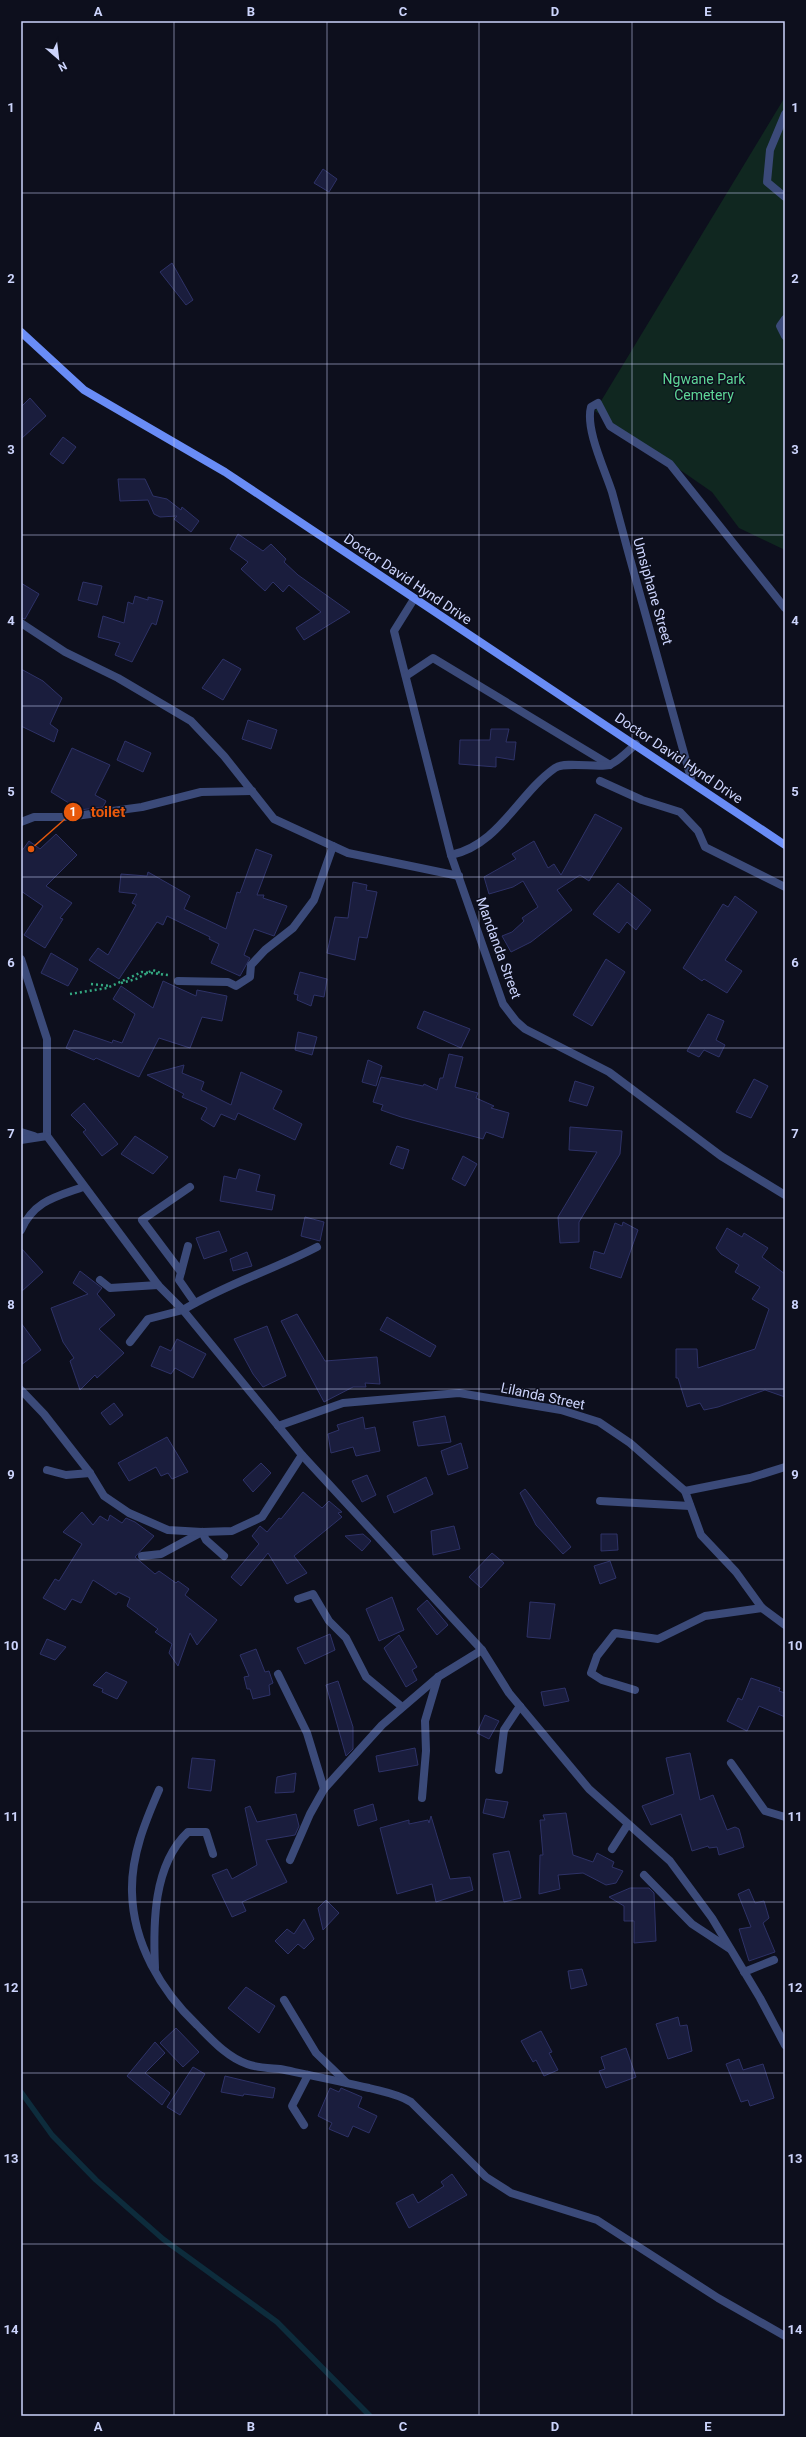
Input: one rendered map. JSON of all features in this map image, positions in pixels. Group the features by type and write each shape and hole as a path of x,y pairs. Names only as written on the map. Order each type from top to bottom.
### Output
{"main road":[{"name":"Doctor David Hynd Drive","path":"21,332 84,390 225,472 414,599 636,744 785,845"}],"street":[{"path":"785,114 770,150 767,182 785,197"},
{"path":"785,319 780,326 785,336"},
{"name":"Umsiphane Street","path":"692,782 608,480 591,428 589,414 591,407 598,403 610,426 670,464 785,608"},
{"name":"Mandanda Street","path":"414,599 394,631 451,855 503,1004 516,1021 525,1029 609,1072 721,1156 785,1195"},
{"path":"21,623 65,652 118,678 190,721 224,756 274,819 348,852 459,876"},
{"path":"406,676 433,658 610,765"},
{"path":"451,855 460,853 495,831 543,777 557,766 610,765 636,744"},
{"path":"600,781 642,800 680,812 698,831 705,847 785,887"},
{"path":"21,822 34,817 68,816 142,807 201,792 252,791"},
{"path":"175,978 228,982 236,986 250,977 251,966 265,950 293,928 314,900 333,846"},
{"path":"21,959 47,1039 46,1136 158,1285 183,1310 302,1455 482,1650 509,1693 589,1789 670,1861 712,1918 785,2045"},
{"path":"21,1132 34,1136 46,1136"},
{"path":"21,1140 34,1136"},
{"path":"21,1230 28,1215 47,1200 83,1187"},
{"path":"181,1272 142,1220 190,1187"},
{"path":"188,1246 179,1280 195,1303"},
{"path":"130,1342 148,1319 183,1310 246,1277 288,1262 317,1247"},
{"path":"100,1280 110,1288 158,1285"},
{"path":"21,1390 44,1414 90,1473 104,1496 129,1514 168,1530 202,1532 232,1531 262,1517 302,1455"},
{"name":"Lilanda Street","path":"278,1426 343,1403 459,1393 561,1410 599,1422 630,1443 685,1492 701,1535 736,1572 762,1608 785,1625"},
{"path":"685,1492 750,1478 785,1467"},
{"path":"47,1470 66,1475 90,1473"},
{"path":"600,1501 690,1506"},
{"path":"202,1532 206,1540 224,1556"},
{"path":"142,1556 161,1554 202,1532"},
{"path":"298,1599 313,1594 329,1621 346,1638 366,1677 401,1706"},
{"path":"635,1690 602,1680 591,1674 597,1656 616,1633 658,1639 705,1616 762,1608"},
{"path":"290,1860 310,1814 324,1789 401,1706 438,1677 482,1650"},
{"path":"278,1674 308,1733 324,1789"},
{"path":"422,1798 426,1751 424,1721 438,1677"},
{"path":"499,1770 504,1730 520,1706"},
{"path":"730,1763 765,1811 785,1817"},
{"path":"159,1790 146,1821 136,1852 132,1891 137,1923 155,1975 190,2019 232,2057 248,2064 308,2075 400,2095 412,2102 486,2177 511,2193 597,2220 718,2298 785,2336"},
{"path":"612,1849 628,1824"},
{"path":"155,1975 153,1928 156,1904 164,1872 176,1843 188,1832 206,1832 213,1854"},
{"path":"644,1874 692,1924 730,1949"},
{"path":"744,1972 774,1960"},
{"path":"284,2000 316,2052 347,2083"},
{"path":"304,2124 292,2106 308,2075"}],"path":[{"path":"91,984 110,986 136,979 153,970 175,978"},
{"path":"70,994 108,988 142,972 175,978"}],"green space":[{"name":"Ngwane Park Cemetery","path":"785,97 785,550 739,528 712,492 595,411"}],"building":[{"path":"323,169 337,179 329,192 314,183"},
{"path":"172,263 193,300 186,305 160,272"},
{"path":"30,398 46,416 21,439 21,407"},
{"path":"63,437 76,447 63,464 50,454"},
{"path":"118,479 145,479 153,496 167,499 181,510 182,507 199,521 191,532 174,519 177,516 160,517 154,514 148,500 120,501"},
{"path":"238,534 263,551 271,544 286,559 284,562 298,575 350,612 304,640 296,628 321,612 289,585 283,592 273,582 265,591 241,569 248,562 230,549"},
{"path":"83,582 102,586 97,605 78,600"},
{"path":"21,583 39,594 25,619 21,618"},
{"path":"135,596 148,600 148,597 163,601 156,625 152,623 132,662 115,655 120,643 98,637 103,616 124,623 128,602 133,604"},
{"path":"223,659 241,669 223,700 202,688"},
{"path":"21,669 43,681 62,698 50,724 58,730 54,742 21,726"},
{"path":"248,720 277,730 271,749 242,739"},
{"path":"491,729 509,729 506,742 516,742 514,760 496,757 496,767 459,764 460,740 490,740"},
{"path":"125,741 151,753 143,772 117,760"},
{"path":"72,748 110,765 95,795 106,801 103,807 80,810 51,792"},
{"path":"595,814 622,828 589,881 580,875 557,890 572,910 531,942 511,952 502,936 512,932 524,921 522,918 538,907 523,881 513,887 489,894 484,877 516,859 512,854 534,841 548,868 554,864 561,875"},
{"path":"56,834 77,855 46,886 72,903 60,918 63,919 45,948 24,935 43,906 21,891 21,852 29,841 40,849"},
{"path":"256,849 272,855 257,895 264,895 263,898 287,906 274,936 254,929 244,955 250,958 240,976 211,963 219,944 209,939 210,937 167,916 163,925 157,922 119,979 89,960 98,948 108,955 136,905 132,903 137,894 119,892 121,874 147,876 148,872 190,896 184,909 226,929 237,892 240,893"},
{"path":"353,882 367,885 366,890 377,892 367,938 359,937 355,960 327,953 335,917 348,918"},
{"path":"618,883 651,910 636,930 627,922 619,933 593,914"},
{"path":"735,896 757,912 725,960 742,971 727,993 704,979 702,981 683,968 723,904 728,907"},
{"path":"51,953 78,969 68,986 41,973"},
{"path":"606,959 625,972 592,1026 573,1015"},
{"path":"300,972 327,979 324,997 314,995 311,1006 297,1000 298,995 294,994"},
{"path":"163,981 196,996 197,990 227,996 222,1021 202,1017 190,1048 159,1038 139,1077 96,1058 94,1060 66,1048 74,1030 112,1043 113,1040 122,1043 135,1014 113,999 121,986 153,1008"},
{"path":"424,1011 470,1029 461,1048 417,1028"},
{"path":"708,1014 724,1021 716,1040 725,1045 719,1057 704,1050 699,1057 687,1051"},
{"path":"298,1032 317,1037 312,1055 295,1050"},
{"path":"449,1054 463,1057 455,1087 478,1093 476,1098 494,1106 491,1108 509,1113 503,1138 486,1132 483,1139 401,1117 381,1110 383,1105 373,1102 381,1077 423,1086 424,1084 437,1090 440,1078 443,1078"},
{"path":"368,1060 382,1066 376,1086 362,1082"},
{"path":"184,1065 182,1073 204,1082 201,1090 231,1105 241,1072 282,1091 273,1109 302,1124 295,1140 238,1113 235,1120 221,1114 214,1127 201,1119 207,1108 182,1097 184,1094 147,1075"},
{"path":"754,1079 768,1086 751,1118 736,1112"},
{"path":"575,1081 594,1087 587,1106 569,1101"},
{"path":"84,1103 118,1144 102,1156 83,1132 86,1130 71,1115"},
{"path":"570,1127 622,1131 620,1154 579,1222 579,1242 560,1243 558,1217 597,1152 569,1150"},
{"path":"135,1136 168,1157 153,1174 121,1154"},
{"path":"397,1146 409,1150 403,1169 390,1164"},
{"path":"463,1156 477,1164 465,1186 452,1179"},
{"path":"239,1169 260,1175 256,1191 275,1195 272,1210 220,1201 224,1176 236,1179"},
{"path":"305,1217 324,1222 320,1241 301,1236"},
{"path":"623,1222 638,1230 621,1278 590,1268 594,1251 604,1254 615,1223 622,1226"},
{"path":"727,1228 742,1237 744,1233 768,1248 762,1257 785,1274 785,1397 765,1390 718,1407 704,1410 700,1403 687,1407 678,1378 676,1378 676,1349 697,1349 698,1368 755,1349 769,1309 752,1299 760,1287 735,1272 739,1265 721,1254 716,1248"},
{"path":"219,1231 227,1251 204,1259 196,1238"},
{"path":"21,1248 43,1272 21,1292"},
{"path":"247,1252 252,1266 233,1271 230,1259"},
{"path":"80,1271 102,1288 97,1294 115,1315 99,1329 124,1353 97,1378 95,1375 80,1390 70,1361 74,1358 63,1342 51,1308 88,1294 73,1283"},
{"path":"297,1314 325,1361 377,1357 380,1384 365,1383 366,1387 353,1387 324,1402 281,1321"},
{"path":"387,1317 436,1346 430,1357 380,1330"},
{"path":"21,1323 41,1350 21,1365"},
{"path":"267,1326 286,1376 263,1387 253,1374 234,1339"},
{"path":"177,1339 206,1354 193,1378 175,1368 171,1374 151,1366 160,1346 171,1351"},
{"path":"114,1403 123,1415 110,1425 101,1413"},
{"path":"445,1416 451,1442 418,1446 413,1422"},
{"path":"363,1417 365,1429 375,1427 380,1451 356,1456 353,1447 331,1453 328,1434 339,1430 337,1425"},
{"path":"167,1437 188,1472 172,1479 168,1473 161,1476 156,1467 129,1481 118,1463"},
{"path":"461,1443 468,1468 448,1475 441,1451"},
{"path":"261,1463 271,1473 253,1492 243,1480"},
{"path":"367,1475 376,1495 362,1502 352,1481"},
{"path":"426,1477 433,1494 394,1513 387,1496"},
{"path":"525,1489 571,1547 563,1554 536,1525 520,1493"},
{"path":"303,1492 322,1508 329,1501 342,1512 338,1513 342,1517 294,1556 307,1573 287,1584 268,1553 241,1586 231,1577 259,1544 252,1536 260,1526 267,1532 279,1518 281,1519"},
{"path":"82,1512 93,1525 100,1516 108,1521 110,1515 122,1523 126,1518 135,1522 154,1536 135,1557 155,1574 159,1571 176,1583 178,1581 189,1589 185,1595 217,1620 197,1645 190,1633 178,1666 169,1653 172,1644 155,1632 158,1629 127,1606 130,1598 118,1592 116,1595 93,1580 81,1603 72,1599 65,1610 43,1598 55,1579 59,1581 82,1544 63,1532"},
{"path":"454,1526 460,1549 433,1555 431,1531"},
{"path":"363,1534 371,1541 362,1551 345,1536"},
{"path":"601,1534 617,1534 618,1550 601,1551"},
{"path":"492,1553 504,1563 481,1588 469,1577"},
{"path":"610,1561 616,1578 600,1584 594,1566"},
{"path":"392,1597 404,1630 379,1641 366,1609"},
{"path":"427,1600 448,1625 437,1635 417,1609"},
{"path":"530,1602 555,1604 550,1639 527,1637"},
{"path":"330,1634 335,1650 305,1664 297,1648"},
{"path":"399,1635 417,1667 412,1670 417,1680 406,1687 384,1648"},
{"path":"47,1639 66,1647 55,1660 40,1654"},
{"path":"256,1649 265,1672 269,1671 273,1683 269,1685 270,1695 253,1699 250,1689 247,1689 244,1677 249,1676 240,1655"},
{"path":"106,1672 127,1682 117,1699 102,1692 103,1689 93,1685"},
{"path":"751,1678 780,1688 779,1691 785,1693 785,1717 759,1706 747,1731 727,1721 738,1698 742,1700"},
{"path":"338,1681 353,1727 353,1749 346,1756 326,1685"},
{"path":"565,1688 569,1701 544,1706 541,1692"},
{"path":"485,1715 499,1721 489,1739 477,1733"},
{"path":"415,1748 418,1765 379,1772 376,1756"},
{"path":"690,1753 700,1800 713,1795 727,1830 735,1827 739,1829 744,1847 719,1855 717,1847 709,1848 708,1846 692,1851 681,1814 651,1825 642,1806 674,1794 666,1758"},
{"path":"192,1758 215,1760 211,1791 188,1788"},
{"path":"296,1773 294,1792 275,1793 277,1777"},
{"path":"486,1799 508,1802 504,1818 483,1813"},
{"path":"373,1804 377,1820 358,1826 354,1810"},
{"path":"250,1806 257,1822 296,1814 299,1826 295,1835 266,1840 287,1882 242,1902 246,1911 232,1917 212,1875 227,1869 232,1879 257,1865 245,1808"},
{"path":"566,1813 573,1855 593,1862 597,1853 614,1862 612,1867 623,1871 616,1883 606,1885 583,1873 558,1875 560,1889 539,1894 540,1855 543,1855 540,1820 545,1820 543,1815"},
{"path":"431,1816 450,1879 470,1877 473,1890 436,1902 432,1884 397,1894 380,1828 409,1820 409,1824 428,1820 429,1823"},
{"path":"509,1851 521,1898 504,1902 493,1854"},
{"path":"630,1888 649,1888 654,1893 656,1941 634,1943 634,1921 624,1921 624,1906 609,1897"},
{"path":"749,1889 755,1903 764,1901 769,1918 763,1923 775,1952 749,1961 739,1929 751,1927 738,1894"},
{"path":"326,1900 339,1913 323,1930 318,1908"},
{"path":"304,1919 314,1939 304,1949 298,1944 288,1954 275,1941 287,1929 294,1934"},
{"path":"582,1969 587,1985 571,1989 568,1971"},
{"path":"246,1987 275,2006 259,2033 228,2008"},
{"path":"678,2017 680,2026 687,2025 692,2051 668,2059 656,2024"},
{"path":"176,2028 199,2052 183,2067 160,2043"},
{"path":"541,2031 552,2052 549,2053 558,2070 544,2076 536,2060 533,2062 521,2041"},
{"path":"155,2042 165,2053 145,2073 170,2093 162,2105 127,2076"},
{"path":"626,2048 636,2077 606,2088 599,2071 605,2069 601,2057"},
{"path":"739,2059 743,2070 763,2064 774,2098 750,2106 748,2100 741,2102 726,2064"},
{"path":"193,2067 205,2074 180,2115 167,2107"},
{"path":"225,2076 275,2088 273,2098 244,2094 243,2096 221,2092"},
{"path":"330,2088 339,2092 341,2088 362,2097 358,2107 377,2116 369,2133 353,2126 348,2137 329,2129 332,2123 318,2116"},
{"path":"452,2174 467,2195 409,2228 396,2203 413,2194 418,2203 444,2186 441,2182"}],"waterway":[{"path":"21,2092 52,2135 96,2180 163,2239 277,2322 370,2416"}],"place":[{"name":"toilet","path":"31,849"}]}
